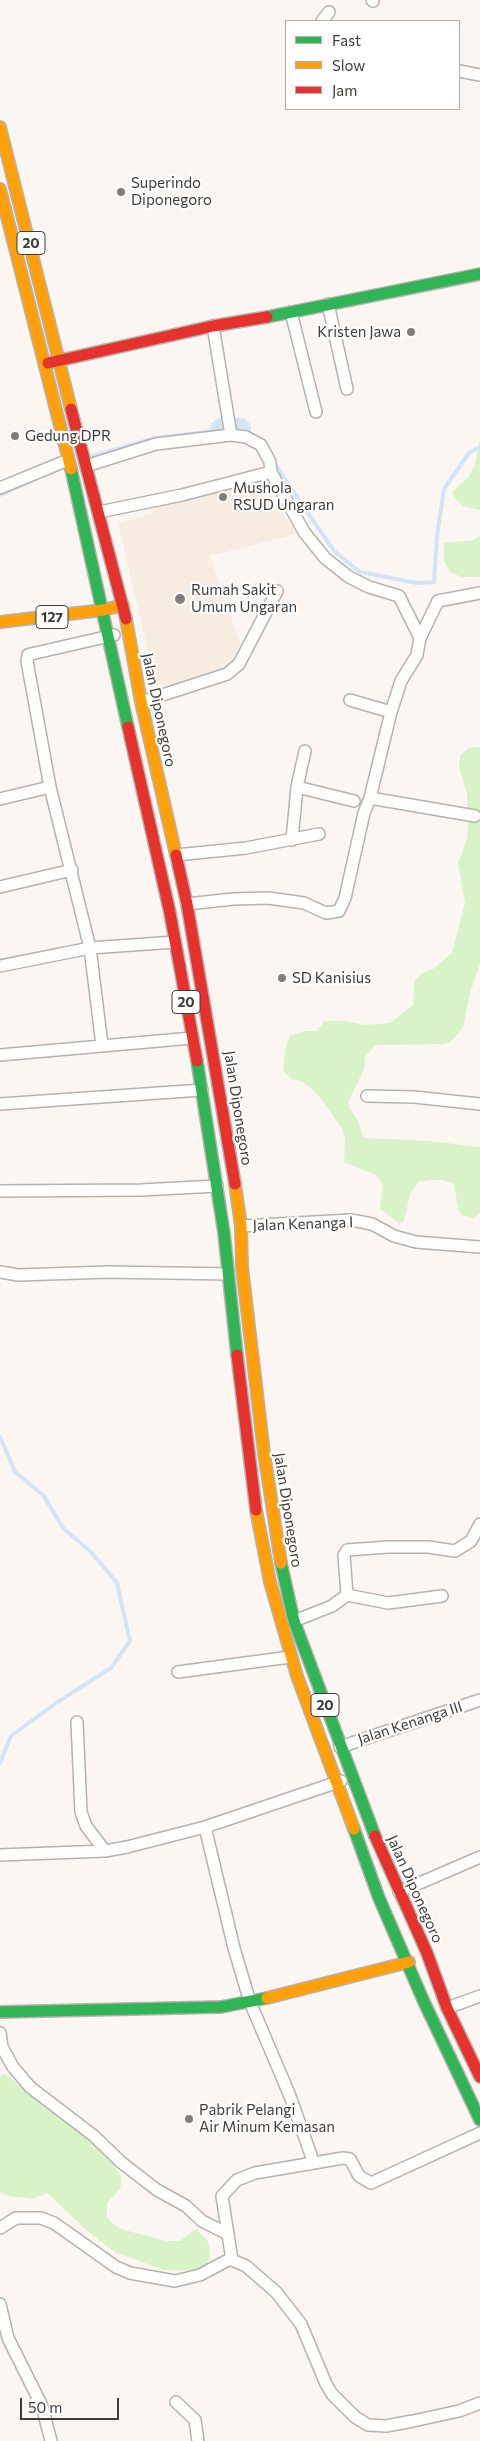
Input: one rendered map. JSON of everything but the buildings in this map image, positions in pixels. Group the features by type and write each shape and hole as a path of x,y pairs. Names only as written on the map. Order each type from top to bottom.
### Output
{"main road":[{"name":"Jalan Diponegoro","path":"0,127 2,145 123,605 141,702 187,904 224,1110 241,1226 248,1311 264,1454 279,1551 294,1620 351,1776 398,1892 427,1953 447,2008 480,2078"},
{"name":"Jalan Diponegoro","path":"0,189 73,478 175,942 206,1113 217,1186 257,1523 270,1582 290,1657 379,1898 409,1962 424,2002 478,2113"},
{"path":"45,364 213,326 480,274"},
{"path":"63,440 78,437"},
{"path":"103,610 123,605"},
{"name":"127","path":"0,622 103,610"},
{"path":"206,1113 224,1110"},
{"path":"233,1315 248,1311"},
{"path":"0,2012 221,2007 250,2002 409,1962"}],"street":[{"path":"460,71 480,75"},
{"path":"328,304 347,389"},
{"path":"291,312 316,412"},
{"path":"213,326 231,435"},
{"path":"85,464 156,444 231,435 246,437 261,445 270,462 271,472 304,532 325,558 348,577 377,590 399,596 420,638"},
{"path":"0,488 68,462"},
{"path":"99,512 191,493 271,472"},
{"path":"141,702 227,674 239,664 277,590"},
{"path":"187,904 233,899 268,898 304,903 326,913 339,911 345,898 364,813 370,798 391,712 401,681 417,655 420,638 438,601 480,594"},
{"path":"102,1045 90,948 50,788 27,666 28,657 31,654 128,632"},
{"path":"350,700 391,712"},
{"path":"292,840 297,788 305,751"},
{"path":"0,799 50,788"},
{"path":"297,788 354,801"},
{"path":"370,798 476,816"},
{"path":"176,855 246,848 319,834"},
{"path":"0,887 72,870"},
{"path":"0,966 90,948 175,942"},
{"path":"0,1055 192,1038"},
{"path":"0,1104 202,1090"},
{"path":"367,1096 414,1097 480,1104"},
{"path":"0,1191 140,1190 217,1186"},
{"name":"Jalan Kenanga I","path":"241,1226 351,1220 372,1224 394,1236 410,1241 480,1247"},
{"path":"0,1272 18,1276 118,1272 228,1274"},
{"path":"347,1595 344,1555 348,1550 428,1547 455,1551 471,1541 480,1524"},
{"path":"294,1620 332,1606 347,1595 388,1603 442,1596"},
{"path":"178,1672 290,1657"},
{"name":"Jalan Kenanga III","path":"340,1746 480,1700"},
{"path":"77,1722 81,1812 86,1826 105,1851"},
{"path":"0,1855 105,1851 205,1828 336,1784 351,1776"},
{"path":"205,1828 234,1948 250,2002 290,2096 312,2158 310,2164"},
{"path":"398,1892 480,1857"},
{"path":"447,2008 480,1996"},
{"path":"0,2033 2,2046 13,2067 30,2088 94,2136 122,2163 157,2190 186,2206 202,2222 228,2234"},
{"path":"232,2260 222,2196 237,2180 255,2173 325,2160 347,2158 352,2162 359,2176 371,2183 480,2133"},
{"path":"0,2228 16,2218 42,2218 54,2223 116,2267 130,2273 175,2281 189,2280 232,2260 246,2266 290,2308 310,2342 326,2384 355,2417 368,2425 386,2426 413,2421 459,2411 480,2403"},
{"path":"0,2304 8,2338 42,2406 51,2441"},
{"path":"176,2402 195,2420 194,2440"}],"shaded area":[{"name":"Rumah Sakit Umum Ungaran","path":"256,483 274,500 296,534 210,556 240,643 236,659 227,668 158,694 118,523 154,513 150,499"}],"green space":[{"path":"480,437 480,510 462,506 454,497 453,491 469,476 475,465"},
{"path":"480,535 480,577 461,577 450,572 444,561 444,543 474,540"},
{"path":"480,747 480,964 470,993 463,1028 450,1042 444,1044 375,1045 365,1057 364,1069 349,1100 349,1107 358,1121 364,1138 430,1141 480,1147 480,1213 473,1218 462,1215 458,1209 454,1184 443,1180 431,1180 418,1182 410,1195 404,1221 399,1223 380,1209 383,1185 376,1175 344,1162 345,1139 342,1128 321,1099 303,1082 291,1079 283,1070 286,1047 290,1036 304,1031 317,1031 324,1021 345,1021 364,1025 390,1023 413,1005 414,982 422,973 433,969 452,953 465,903 458,863 467,839 467,794 459,767 460,755 469,748"},
{"path":"5,2074 63,2121 81,2131 114,2164 121,2177 121,2183 120,2189 107,2203 107,2217 111,2222 121,2229 166,2241 180,2241 196,2229 207,2240 209,2246 210,2257 205,2268 199,2271 164,2270 116,2253 87,2231 48,2193 32,2199 9,2196 0,2192 0,2076"}],"waterway":[{"path":"89,457 155,438 222,430"},
{"path":"222,430 239,430"},
{"path":"274,463 334,551 360,572 417,583 434,582 437,536 444,489 469,453 480,447"},
{"path":"0,495 30,482"},
{"path":"0,1437 15,1472 44,1496 63,1528 91,1552 117,1583 130,1641 111,1668 56,1703 11,1736 0,1763"}],"traffic: fast":[{"path":"267,317 480,274"},
{"path":"71,469 128,727"},
{"path":"197,1061 224,1233 237,1355"},
{"path":"281,1563 294,1621 375,1836"},
{"path":"354,1829 379,1898 424,2002 480,2120"},
{"path":"0,2012 221,2007 267,1998"}],"traffic: slow":[{"path":"0,127 71,409"},
{"path":"0,189 71,469"},
{"path":"0,622 103,610 123,605"},
{"path":"126,619 141,702 176,855"},
{"path":"235,1184 241,1226 242,1267 264,1453 281,1563"},
{"path":"256,1510 270,1582 297,1676 354,1829"},
{"path":"267,1998 409,1962"}],"traffic: jam":[{"path":"48,363 213,326 267,317"},
{"path":"71,409 126,619"},
{"path":"128,727 170,913 197,1061"},
{"path":"176,855 187,904 235,1184"},
{"path":"237,1355 256,1510"},
{"path":"375,1836 427,1953 447,2008 480,2077"}],"place":[{"name":"Superindo Diponegoro","path":"121,192"},
{"name":"Kristen Jawa","path":"411,332"},
{"name":"Gedung DPR","path":"15,436"},
{"name":"Mushola RSUD Ungaran","path":"223,497"},
{"name":"Rumah Sakit Umum Ungaran","path":"180,599"},
{"name":"SD Kanisius","path":"282,978"},
{"name":"Pabrik Pelangi Air Minum Kemasan","path":"189,2119"}]}
